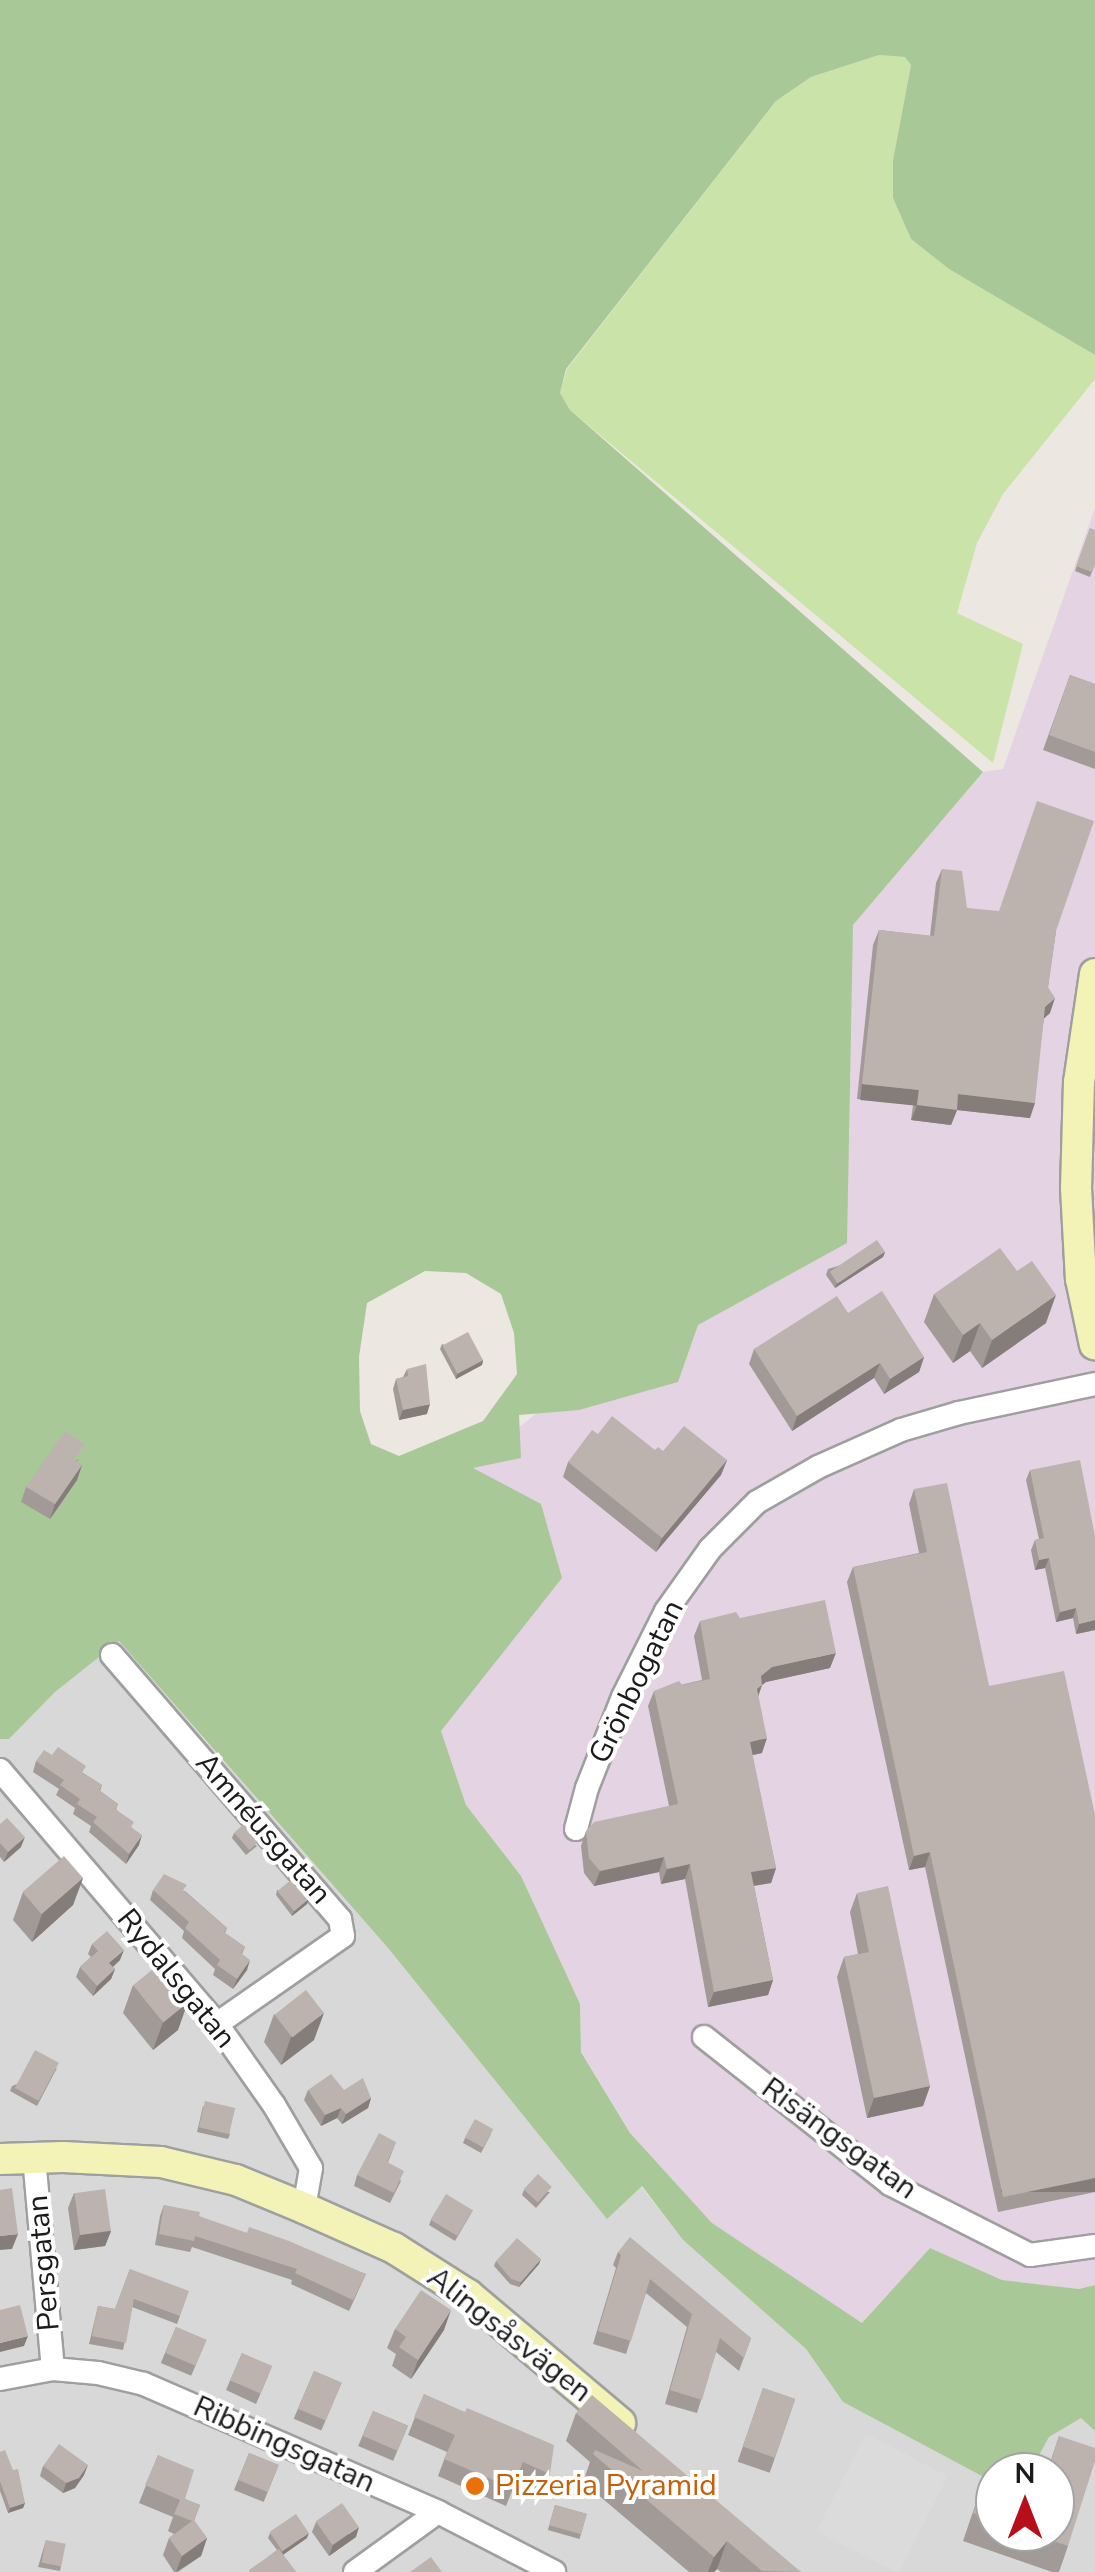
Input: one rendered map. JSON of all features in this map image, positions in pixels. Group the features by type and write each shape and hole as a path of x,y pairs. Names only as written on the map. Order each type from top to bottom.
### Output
{"main road":[{"path":"1095,974 1079,1082 1076,1188 1081,1279 1095,1345"},
{"name":"Alingsåsvägen","path":"0,2160 34,2157 161,2162 236,2180 304,2208 394,2248 468,2295 638,2439"}],"street":[{"name":"Grönbogatan","path":"576,1830 622,1698 666,1612 710,1549 758,1502 818,1466 901,1430 959,1413 1095,1384"},
{"name":"Amnéusgatan","path":"112,1654 340,1918 343,1936 218,2024"},
{"name":"Rydalsgatan","path":"0,1770 218,2024 311,2168 304,2208"},
{"name":"Risängsgatan","path":"704,2037 890,2184 1030,2256 1095,2246"},
{"name":"Persgatan","path":"34,2157 53,2369"},
{"name":"Ribbingsgatan","path":"0,2378 53,2369 98,2373 144,2384 438,2512 554,2572"},
{"path":"355,2572 438,2512"}],"shaded area":[{"path":"1095,508 1095,2285 1079,2289 1002,2280 930,2248 862,2323 712,2223 630,2133 581,2051 580,2004 520,1876 466,1805 441,1731 561,1578 471,1468 628,1336 853,925 983,772 1003,769"},
{"path":"118,1640 388,1948 607,2218 641,2186 683,2240 806,2349 843,2402 975,2472 975,2552 1075,2552 1075,2452 1041,2452 1049,2437 1082,2417 1095,2431 1095,2572 0,2572 0,1739 9,1739 55,1692"},
{"path":"866,2434 948,2476 899,2572 817,2531"}],"green space":[{"path":"0,0 1095,0 1095,355 949,269 911,239 893,198 893,160 911,65 905,57 879,55 811,77 776,101 566,369 560,393 570,410 983,772 853,925 847,1243 698,1325 678,1382 579,1410 519,1415 521,1458 473,1468 541,1504 562,1578 441,1731 466,1805 521,1876 580,2004 581,2052 630,2133 712,2223 862,2323 930,2248 1002,2280 1079,2289 1095,2285 1095,2431 1081,2418 1049,2437 1041,2452 975,2452 975,2472 843,2402 806,2349 683,2240 642,2186 607,2219 388,1948 119,1641 55,1692 9,1739 0,1739","holes":["425,1271 466,1273 501,1294 514,1333 517,1374 483,1421 399,1456 371,1444 360,1411 359,1357 367,1303"]},
{"path":"879,55 906,57 911,65 893,160 893,198 911,239 949,269 1095,355 1095,379 1003,494 977,543 957,613 1023,644 993,763 570,410 560,393 567,369 776,101 811,77"}],"building":[{"path":"1090,528 1095,530 1092,572 1076,566"},
{"path":"1070,675 1095,684 1095,752 1049,735"},
{"path":"1037,801 1094,821 1056,931 1048,987 1055,998 1045,1007 1035,1103 958,1094 957,1110 917,1105 919,1090 862,1084 879,930 934,936 942,869 962,871 967,908 999,911"},
{"path":"877,1240 885,1252 838,1283 830,1272"},
{"path":"1000,1248 1017,1271 1032,1261 1056,1295 992,1340 980,1323 963,1335 934,1294"},
{"path":"882,1291 924,1357 890,1379 880,1363 797,1416 754,1349 837,1296 848,1313"},
{"path":"468,1332 483,1360 457,1374 442,1346"},
{"path":"426,1364 430,1404 403,1410 396,1379 408,1376 407,1369"},
{"path":"612,1416 655,1450 658,1447 663,1451 684,1426 727,1460 662,1538 568,1462 592,1430 598,1434"},
{"path":"65,1431 85,1444 74,1459 82,1465 55,1504 26,1487"},
{"path":"1080,1460 1095,1536 1095,1620 1079,1624 1076,1608 1060,1612 1049,1558 1039,1560 1035,1540 1044,1538 1030,1470"},
{"path":"947,1483 989,1686 1064,1671 1095,1815 1095,2178 1003,2197 930,1852 914,1856 853,1567 927,1552 914,1489"},
{"path":"825,1600 836,1653 772,1667 761,1676 762,1685 757,1689 767,1738 750,1742 776,1868 751,1872 773,1980 714,1992 690,1864 667,1869 664,1857 600,1871 589,1858 586,1831 594,1822 678,1804 654,1691 679,1681 682,1685 710,1679 700,1621 736,1612 740,1618"},
{"path":"58,1747 86,1766 82,1773 102,1785 99,1790 118,1804 115,1809 134,1822 131,1827 142,1835 129,1854 93,1822 97,1817 77,1804 80,1799 60,1785 64,1780 36,1761 44,1750 52,1755"},
{"path":"7,1818 25,1837 8,1852 0,1843 0,1824"},
{"path":"244,1824 259,1841 249,1850 234,1833"},
{"path":"64,1856 83,1878 42,1914 22,1892"},
{"path":"164,1874 187,1885 183,1890 227,1928 224,1932 245,1947 241,1953 250,1960 237,1979 217,1965 220,1960 185,1928 189,1922 153,1890"},
{"path":"292,1879 309,1899 294,1911 277,1891"},
{"path":"888,1886 930,2086 874,2098 844,1957 869,1952 857,1893"},
{"path":"107,1931 124,1950 109,1963 115,1969 97,1986 80,1967 98,1951 92,1944"},
{"path":"158,1965 188,2002 163,2022 133,1985"},
{"path":"306,1990 324,2013 292,2037 274,2015"},
{"path":"35,2050 59,2063 39,2101 15,2088"},
{"path":"331,2074 344,2090 363,2078 371,2098 346,2114 341,2108 325,2115 308,2090"},
{"path":"205,2101 235,2108 229,2134 199,2127"},
{"path":"475,2119 493,2129 483,2148 465,2137"},
{"path":"379,2133 396,2142 387,2162 404,2171 394,2193 357,2175"},
{"path":"538,2174 552,2187 538,2202 524,2189"},
{"path":"12,2188 18,2234 0,2236 0,2190"},
{"path":"105,2189 111,2231 80,2235 74,2193"},
{"path":"446,2194 473,2210 457,2236 431,2220"},
{"path":"164,2205 200,2212 199,2216 247,2233 249,2227 366,2274 353,2300 295,2273 297,2269 195,2236 194,2241 159,2234"},
{"path":"630,2237 751,2338 744,2358 720,2338 702,2400 670,2390 692,2314 650,2279 631,2341 598,2331 621,2255 618,2252"},
{"path":"517,2238 541,2259 521,2282 511,2279 496,2261"},
{"path":"130,2269 189,2291 180,2316 134,2299 126,2343 92,2336 98,2306 115,2309"},
{"path":"421,2290 451,2310 418,2360 399,2347 406,2337 395,2329"},
{"path":"20,2305 28,2336 0,2343 0,2310"},
{"path":"176,2327 206,2340 195,2366 165,2353"},
{"path":"242,2353 272,2366 261,2394 230,2381"},
{"path":"314,2371 342,2383 326,2420 298,2409"},
{"path":"763,2388 795,2399 775,2458 743,2447"},
{"path":"424,2394 554,2445 550,2474 523,2462 512,2488 444,2459 455,2435 414,2417"},
{"path":"592,2395 801,2572 762,2571 727,2541 714,2557 593,2454 595,2450 643,2471 576,2413"},
{"path":"373,2411 408,2426 397,2451 362,2436"},
{"path":"1059,2436 1095,2448 1095,2461 1075,2524 1075,2452 1054,2452"},
{"path":"59,2444 88,2465 79,2478 66,2483 43,2466"},
{"path":"5,2450 13,2470 18,2469 25,2503 10,2508 0,2481 0,2452"},
{"path":"249,2453 279,2465 268,2492 238,2480"},
{"path":"158,2455 194,2470 185,2499 200,2505 194,2520 207,2538 182,2556 169,2538 192,2521 174,2514 180,2500 145,2485"},
{"path":"342,2503 359,2527 332,2545 316,2521"},
{"path":"555,2505 587,2514 581,2534 549,2525"},
{"path":"296,2514 309,2533 282,2551 269,2532"},
{"path":"46,2540 66,2544 61,2566 42,2563"},
{"path":"279,2549 296,2572 250,2572 249,2570"},
{"path":"431,2557 442,2572 410,2572"}],"place":[{"name":"Pizzeria Pyramid","path":"475,2486"}]}
